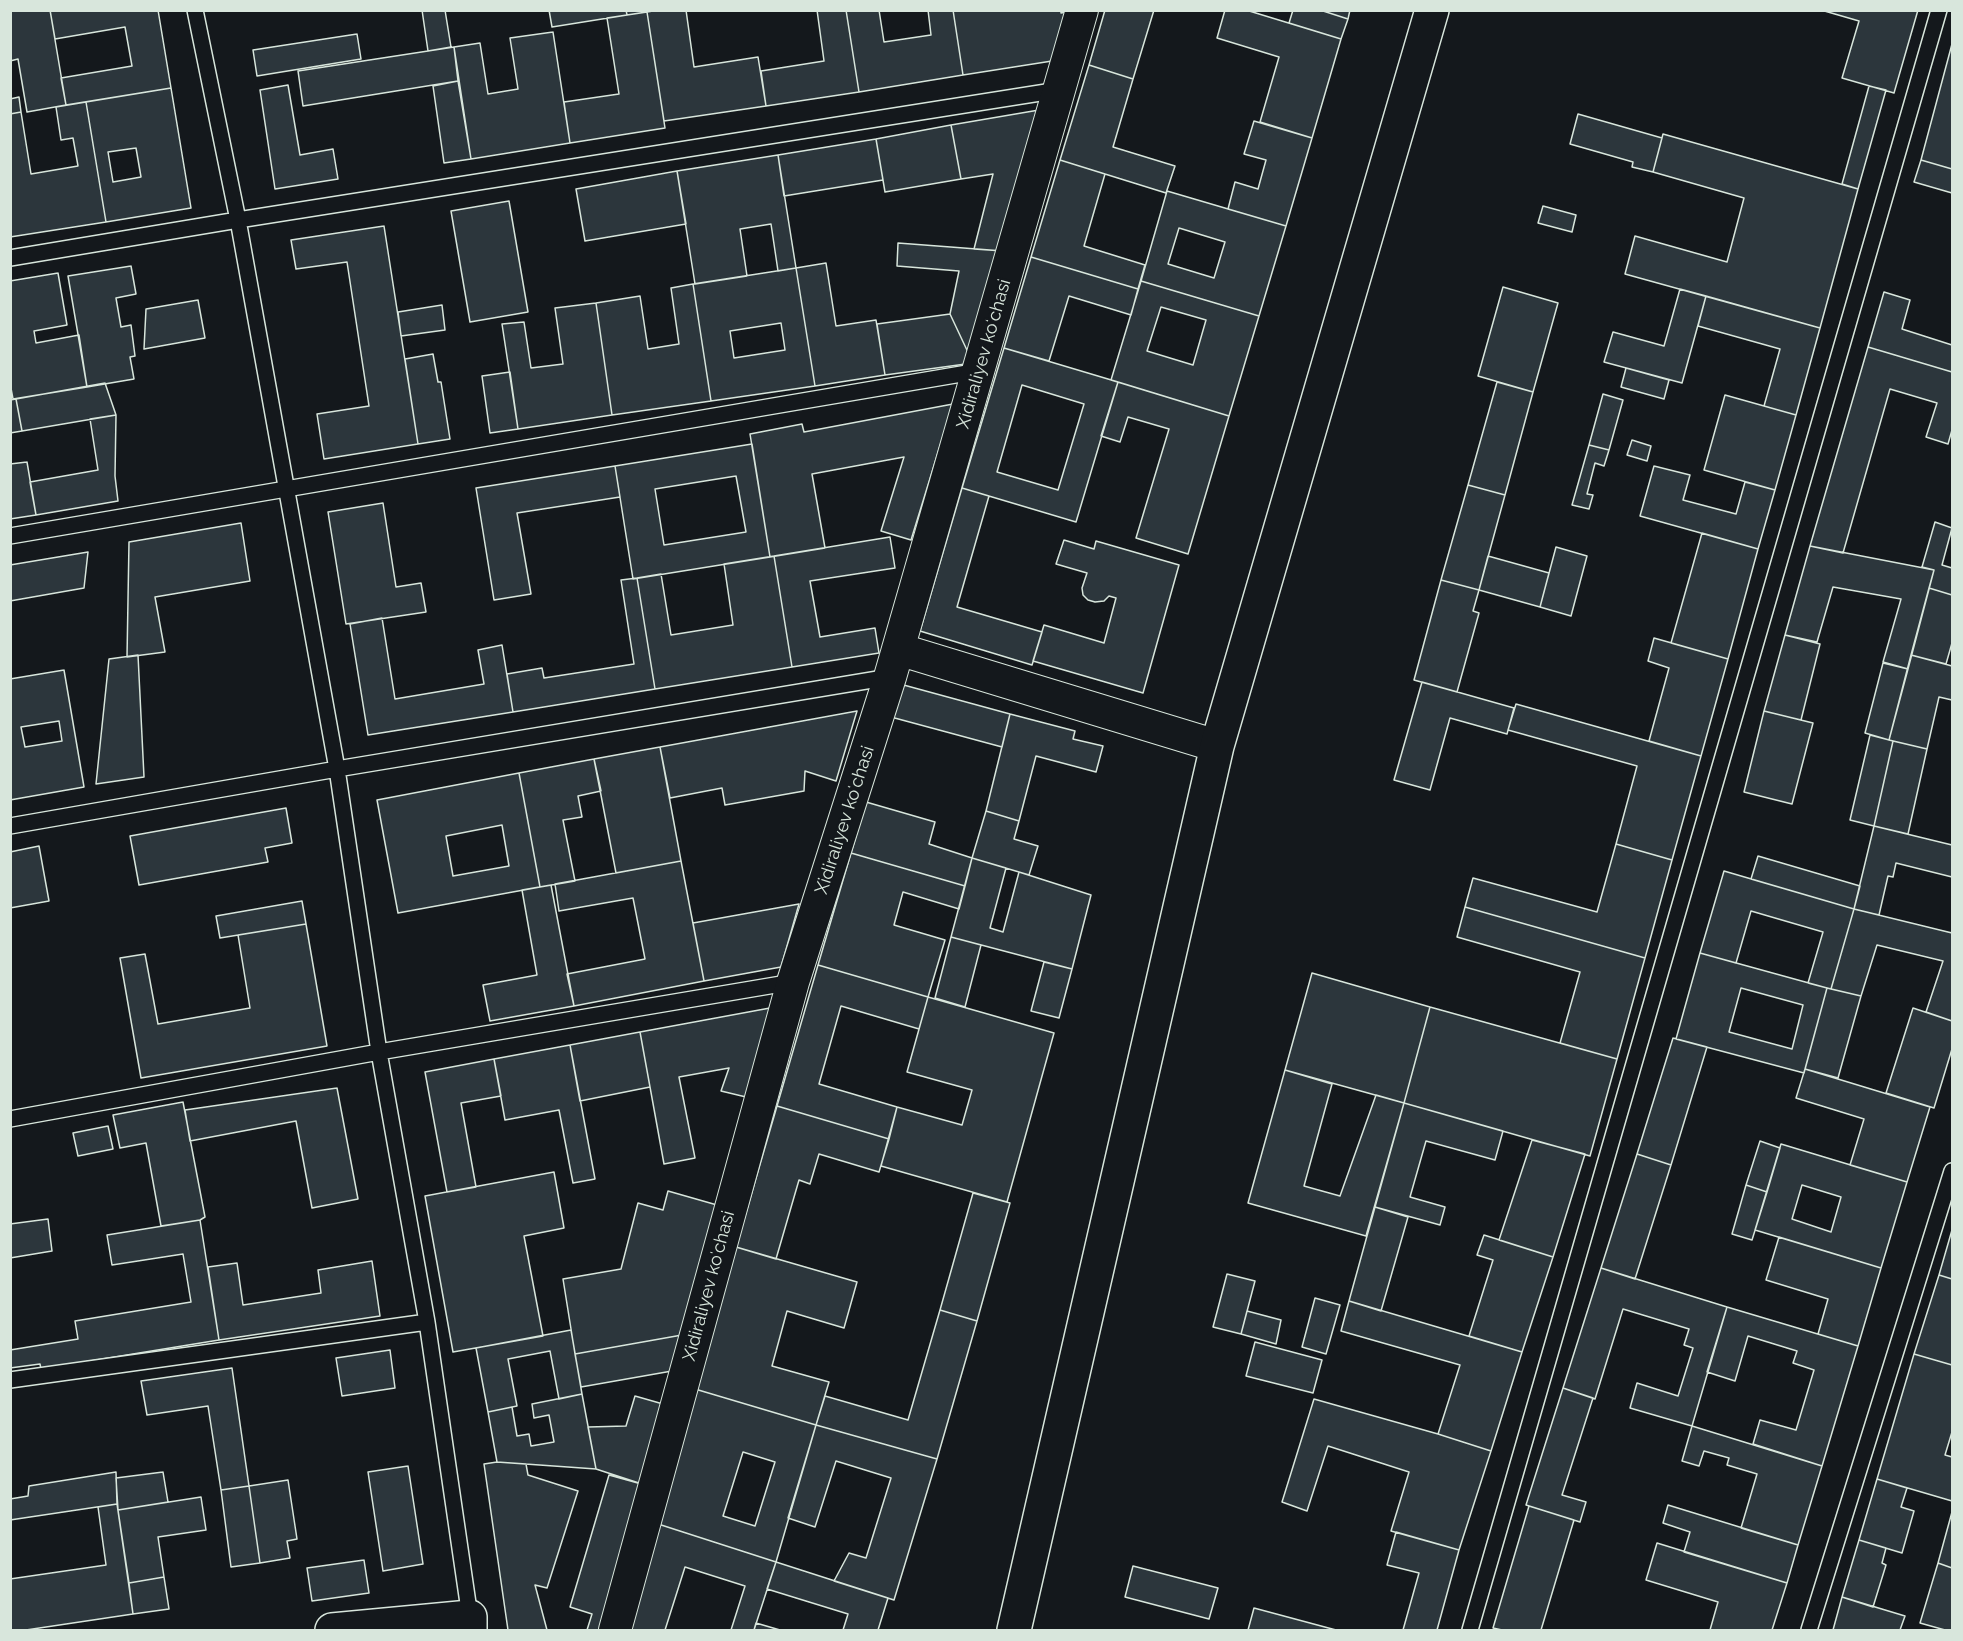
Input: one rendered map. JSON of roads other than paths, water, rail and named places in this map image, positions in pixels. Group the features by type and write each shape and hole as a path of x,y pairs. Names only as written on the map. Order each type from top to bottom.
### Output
{"street":[{"name":"Xidiraliyev koʻchasi","path":"615,1630 793,982 894,663 1082,10"},
{"path":"1014,1630 1217,746 1432,10"},
{"path":"894,663 1217,746"},
{"path":"332,1630 470,1624"}],"lane":[{"path":"195,10 238,219 337,769 379,1052 427,1322 470,1624"},
{"path":"1470,1630 1939,10"},
{"path":"10,258 238,219 1059,90"},
{"path":"10,536 979,372"},
{"path":"10,826 337,769 894,663"},
{"path":"10,1119 379,1052 793,982"},
{"path":"1809,1630 1953,1171"},
{"path":"10,1380 427,1322"}]}
